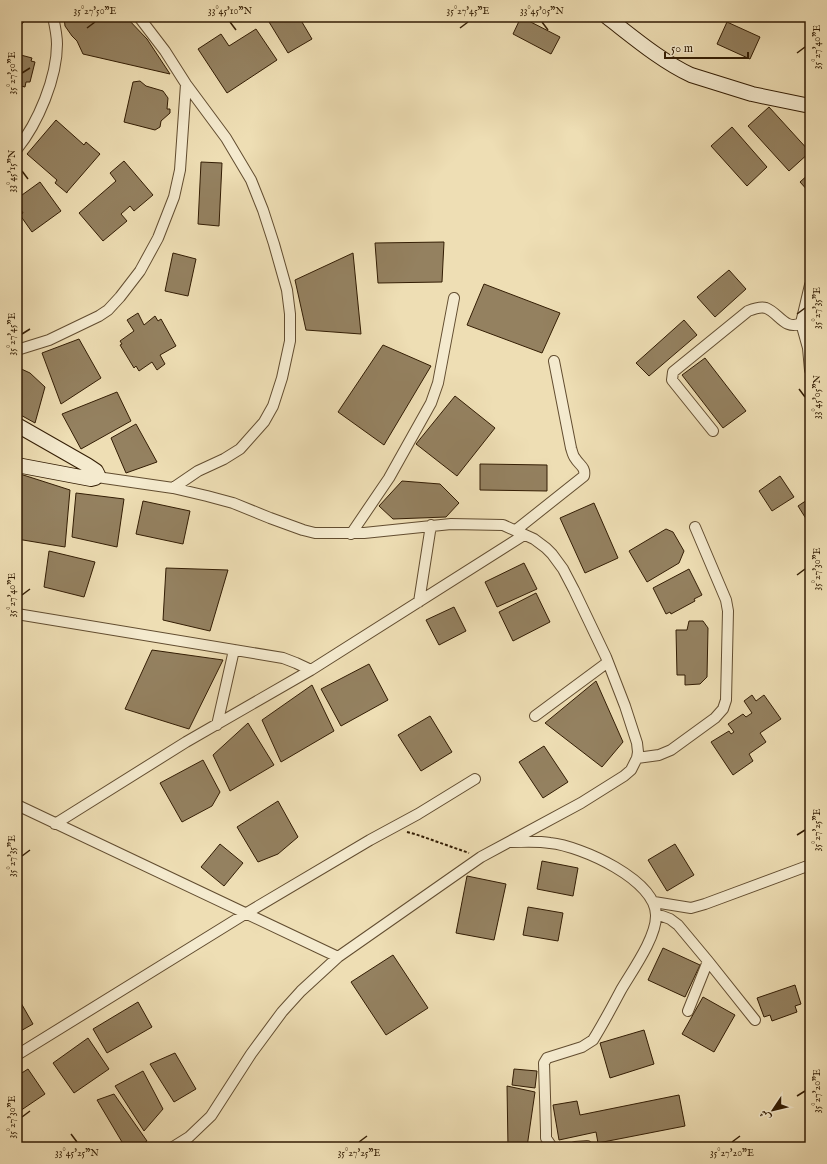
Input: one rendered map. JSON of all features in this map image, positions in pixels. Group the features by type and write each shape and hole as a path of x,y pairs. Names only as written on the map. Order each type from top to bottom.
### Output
{"street":[{"path":"17,149 35,123 50,81 57,46 53,17"},
{"path":"139,17 165,51 186,84 226,138 251,180 263,210 284,277 289,302 290,328 288,352 281,384 270,413 259,429 245,445 236,452 219,462 202,468 173,488"},
{"path":"607,17 660,56 691,75 752,94 810,106"},
{"path":"17,350 49,340 99,316 108,310 120,297 140,271 158,238 174,197 180,170 186,84"},
{"path":"810,285 801,323 808,344 810,370"},
{"path":"350,534 389,478 431,403 438,383 454,298"},
{"path":"713,431 672,380 673,372 748,311 755,308 767,308 791,325 796,326 801,323"},
{"path":"54,824 311,670 419,602 520,533 584,476 585,472 583,466 574,458 571,448 554,361"},
{"path":"17,425 92,468 98,473 97,476"},
{"path":"17,465 78,477 93,479 97,476 173,488 233,503 303,530 323,533 350,534 383,532 430,525 503,525 534,539 552,554 563,569 590,622 608,662 637,743 637,758 631,770 624,776 581,803 481,857 338,957 301,991 282,1012 251,1054 211,1116 189,1137 173,1147"},
{"path":"419,602 430,525"},
{"path":"637,758 659,755 680,743 715,718 722,709 726,700 728,611 726,600 695,527"},
{"path":"17,614 283,658 311,670"},
{"path":"217,725 234,650"},
{"path":"535,716 608,662"},
{"path":"17,1055 245,914 370,840 418,814 474,779"},
{"path":"17,805 54,824 338,957"},
{"path":"511,842 551,842 593,856 615,867 634,879 654,902 656,916 650,941 593,1040 582,1047 546,1058 544,1063 546,1138 552,1147"},
{"path":"654,902 691,908 810,865"},
{"path":"656,916 662,916 670,919 678,925 755,1020"},
{"path":"688,1011 708,961"},
{"path":"575,1147 587,1146"}],"path":[{"path":"386,832 399,830 415,834 481,857"}],"building":[{"path":"17,17 26,17 21,24 17,23"},
{"path":"64,17 126,17 147,39 170,74 83,54 77,41 65,26"},
{"path":"266,17 299,17 312,39 288,53"},
{"path":"521,17 560,37 551,54 513,34"},
{"path":"727,22 760,37 750,59 717,44"},
{"path":"256,29 277,60 227,93 198,49 221,34 229,46"},
{"path":"17,54 32,58 31,61 35,62 30,82 26,82 25,87 17,85"},
{"path":"140,81 146,86 163,91 168,98 167,109 170,109 170,113 161,121 160,127 155,130 124,122 133,82"},
{"path":"769,107 810,152 789,171 748,126"},
{"path":"56,120 84,145 86,142 100,154 67,193 55,183 57,180 27,154"},
{"path":"732,127 767,167 747,186 711,146"},
{"path":"124,161 153,195 134,211 130,206 121,214 127,221 103,241 79,213 116,181 110,173"},
{"path":"201,162 222,163 219,226 198,224"},
{"path":"810,173 810,193 800,182"},
{"path":"40,182 61,211 32,232 20,215 23,213 20,208 17,207 17,194 22,195"},
{"path":"444,242 442,282 378,283 375,243"},
{"path":"173,253 196,259 188,296 165,291"},
{"path":"353,253 361,334 306,330 295,280"},
{"path":"729,270 746,289 715,317 697,297"},
{"path":"484,284 560,313 542,353 467,325"},
{"path":"138,313 144,325 155,316 158,321 161,319 176,346 160,355 165,364 157,370 152,362 139,371 136,366 134,368 120,345 122,344 120,341 134,331 127,320"},
{"path":"684,320 697,335 649,376 636,363"},
{"path":"79,339 101,378 61,404 42,353"},
{"path":"383,345 431,366 384,445 338,412"},
{"path":"705,358 746,411 723,428 682,375"},
{"path":"17,367 30,373 45,387 35,423 17,413"},
{"path":"117,392 131,421 81,449 62,414"},
{"path":"455,396 495,428 457,476 416,444"},
{"path":"136,424 157,462 126,473 111,438"},
{"path":"480,464 547,465 547,491 480,490"},
{"path":"17,473 70,490 65,547 17,539"},
{"path":"780,476 794,497 772,511 759,491"},
{"path":"402,481 440,484 459,503 446,517 393,519 379,506"},
{"path":"76,493 124,499 117,547 72,537"},
{"path":"810,498 810,525 798,506"},
{"path":"143,501 190,511 183,544 136,534"},
{"path":"594,503 618,558 585,573 560,518"},
{"path":"666,529 673,532 684,551 679,563 647,582 629,551"},
{"path":"49,551 95,562 84,597 44,587"},
{"path":"524,563 537,589 497,607 485,582"},
{"path":"166,568 228,570 210,631 163,620"},
{"path":"689,569 702,595 694,599 695,601 671,614 670,612 666,614 653,588"},
{"path":"536,593 550,622 513,641 499,612"},
{"path":"454,607 466,631 439,645 426,620"},
{"path":"689,621 703,621 708,628 707,677 700,684 685,685 685,675 677,675 676,630 687,630"},
{"path":"152,650 223,660 189,729 125,709"},
{"path":"369,664 388,700 341,726 321,689"},
{"path":"596,681 623,742 602,767 545,723"},
{"path":"312,685 334,731 281,762 262,720"},
{"path":"752,695 756,701 764,695 781,719 760,733 766,742 749,754 753,761 733,775 711,742 729,731 731,734 734,732 728,724 743,714 746,717 752,713 744,701"},
{"path":"430,716 452,752 421,771 398,735"},
{"path":"248,723 274,765 230,791 213,755"},
{"path":"544,746 568,782 543,798 519,762"},
{"path":"203,760 220,792 212,806 182,822 160,783"},
{"path":"278,801 298,837 278,854 258,862 237,827"},
{"path":"220,844 243,863 224,886 201,867"},
{"path":"675,844 694,875 667,891 648,860"},
{"path":"542,861 578,868 573,896 537,889"},
{"path":"467,876 506,884 494,940 456,933"},
{"path":"528,907 563,913 558,941 523,935"},
{"path":"663,948 700,965 685,997 648,980"},
{"path":"393,955 428,1008 386,1035 351,982"},
{"path":"795,985 801,1004 795,1006 797,1012 772,1021 770,1015 764,1017 757,998"},
{"path":"17,996 33,1024 17,1033"},
{"path":"703,997 735,1015 714,1052 682,1034"},
{"path":"138,1002 152,1027 107,1053 93,1029"},
{"path":"644,1030 654,1064 610,1078 600,1043"},
{"path":"88,1038 109,1069 74,1093 53,1063"},
{"path":"175,1053 196,1089 174,1102 150,1064"},
{"path":"28,1069 45,1094 17,1113 17,1076"},
{"path":"514,1069 537,1071 535,1088 512,1085"},
{"path":"143,1071 163,1109 144,1131 115,1086"},
{"path":"507,1086 535,1092 527,1147 508,1147"},
{"path":"114,1094 147,1141 137,1147 125,1147 97,1100"},
{"path":"679,1095 685,1126 598,1143 596,1132 559,1140 553,1105 577,1101 580,1115"}]}
